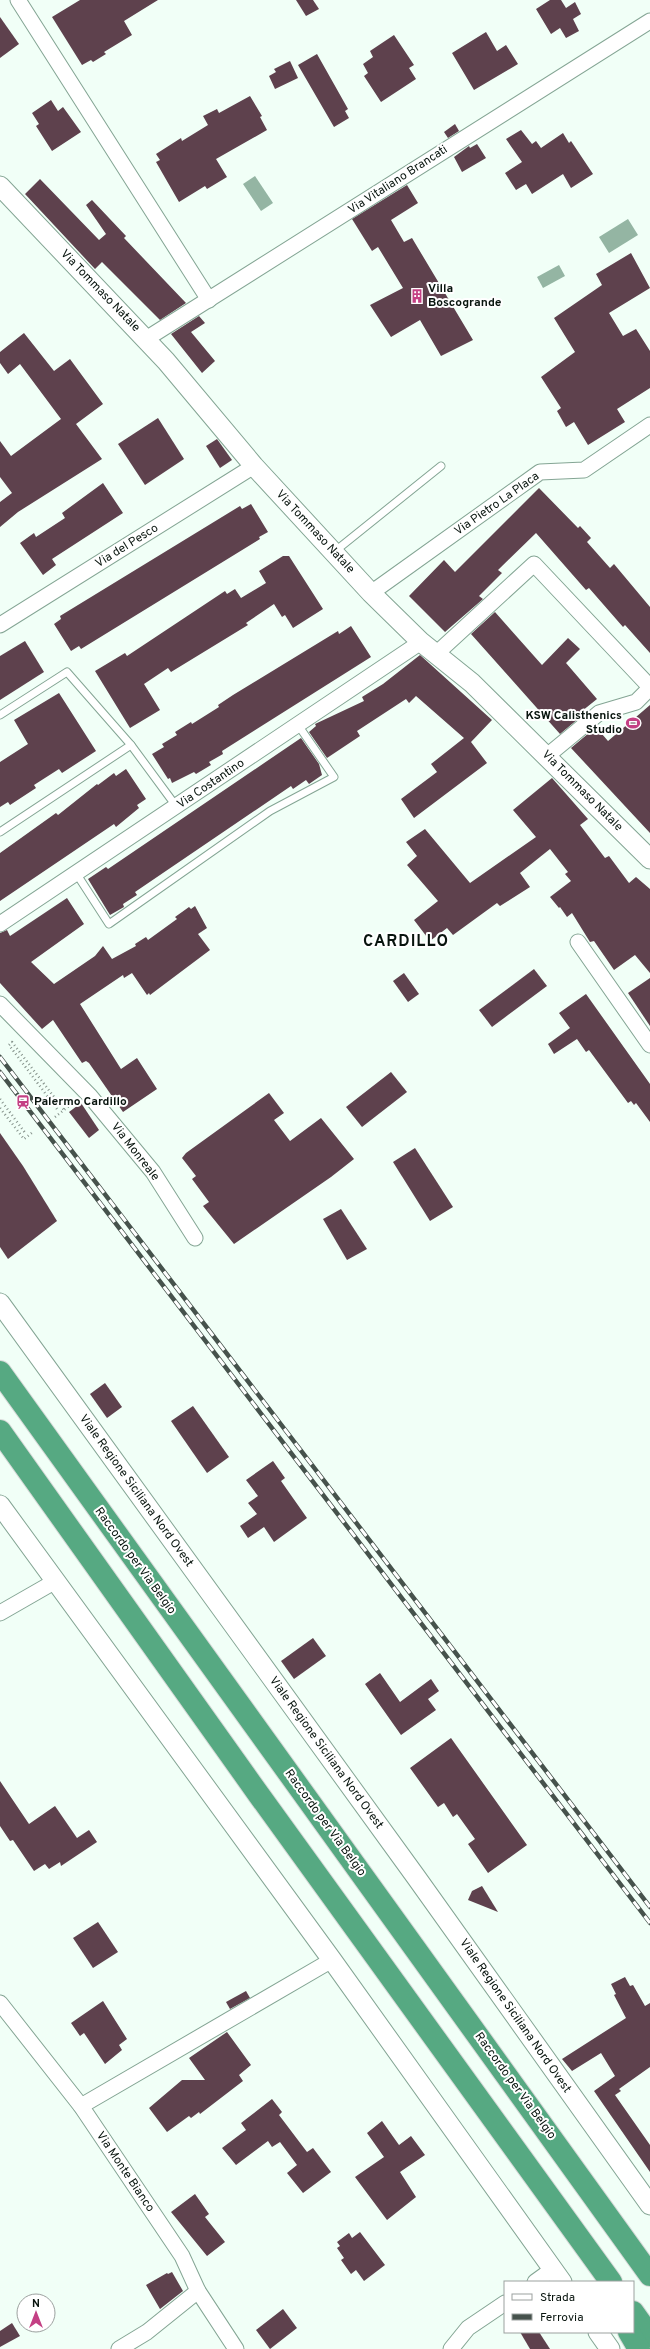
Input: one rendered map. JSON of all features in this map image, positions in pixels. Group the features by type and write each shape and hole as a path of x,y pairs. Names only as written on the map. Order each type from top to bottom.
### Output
{"highway":[{"name":"Raccordo per Via Belgio","path":"0,1372 650,2275"},
{"path":"0,1431 259,1795 610,2281"},
{"path":"607,2215 650,2268"},
{"path":"573,2229 599,2281"},
{"path":"634,2313 650,2336"},
{"path":"630,2333 639,2349"}],"street":[{"path":"18,0 209,300"},
{"name":"Via Vitaliano Brancati","path":"146,339 650,22"},
{"name":"Via Tommaso Natale","path":"0,186 166,360 254,466 371,593 421,642 472,683 650,859"},
{"name":"Via Pietro La Placa","path":"371,593 540,472 584,470 650,425"},
{"name":"Via del Pesco","path":"0,625 254,466"},
{"path":"436,654 534,564 650,687 636,702 599,713 547,756"},
{"name":"Via Costantino","path":"0,924 177,807 421,642"},
{"path":"578,942 650,1045"},
{"name":"Via Monreale","path":"0,1004 100,1108 153,1172 195,1238"},
{"name":"Viale Regione Siciliana Nord Ovest","path":"0,1303 407,1864 650,2205"},
{"path":"0,1505 54,1582 332,1960 558,2276 539,2281"},
{"path":"0,1613 54,1582"},
{"path":"81,2106 332,1960"},
{"name":"Via Monte Bianco","path":"0,2003 81,2106 182,2256 198,2291 236,2349"},
{"path":"119,2349 147,2332 198,2291"},
{"path":"451,2349 468,2328 504,2304"},
{"path":"599,2333 610,2349"}],"lane":[{"path":"333,552 441,466"},
{"path":"0,716 67,672 131,745 177,807"},
{"path":"76,874 109,924 270,811 334,777 298,725"},
{"path":"0,832 131,745"}],"path":[{"path":"57,1109 9,1045 12,1042 64,1110"},
{"path":"0,1099 26,1134"},
{"path":"0,1108 24,1139 33,1132"}],"shaded area":[{"path":"255,176 273,203 261,211 243,184"},
{"path":"628,219 638,235 609,253 599,237"},
{"path":"559,265 565,276 543,288 537,277"}],"building":[{"path":"80,0 158,0 124,21 132,35 104,52 106,54 93,62 91,60 82,65 52,17"},
{"path":"296,0 313,0 319,9 306,16"},
{"path":"550,0 561,0 566,8 575,2 581,14 573,19 579,31 566,38 560,28 551,34 536,9"},
{"path":"0,17 19,44 0,58"},
{"path":"486,32 497,51 506,45 518,64 474,90 452,53"},
{"path":"394,35 414,65 409,68 416,79 381,102 364,76 368,73 363,64 373,57 370,51"},
{"path":"317,54 348,109 345,111 349,118 334,127 298,65"},
{"path":"290,61 298,78 275,89 269,76 276,72 274,69"},
{"path":"250,96 262,116 260,117 267,130 216,159 227,177 207,189 205,186 179,202 156,162 160,160 156,154 181,138 182,141 208,125 203,116 217,109 219,113"},
{"path":"51,100 58,111 63,107 81,132 52,151 36,126 39,124 32,113"},
{"path":"455,124 459,131 448,138 444,132"},
{"path":"521,130 532,144 536,141 541,148 563,133 569,143 571,141 593,174 571,188 563,174 532,194 526,184 516,190 505,173 522,162 506,139"},
{"path":"477,144 486,158 462,172 454,157 469,146 470,148"},
{"path":"40,179 99,240 106,234 86,205 92,200 126,236 124,238 186,303 160,320 102,262 95,269 25,194"},
{"name":"Villa Boscogrande","path":"407,185 418,203 391,220 404,242 412,238 473,340 441,356 420,320 391,337 370,305 403,288 378,247 372,251 352,219"},
{"path":"631,253 650,288 609,313 623,336 636,329 650,351 650,388 617,409 625,422 588,445 574,422 566,427 557,411 561,408 541,377 575,352 554,318 602,285 596,274"},
{"path":"199,316 205,323 191,332 215,361 202,373 171,334"},
{"path":"24,333 54,371 70,359 103,404 76,424 102,459 18,512 0,527 0,502 12,493 0,477 0,441 11,456 61,419 20,364 8,374 0,363 0,352"},
{"path":"158,418 184,459 145,485 118,444"},
{"path":"217,439 232,460 220,468 206,446"},
{"path":"103,483 123,513 52,559 56,565 43,575 20,543 34,533 36,537 65,518 62,513"},
{"path":"539,488 578,528 580,526 591,538 587,542 610,568 614,564 650,607 650,653 625,625 623,627 589,588 586,590 536,533 498,570 502,573 479,596 483,599 445,632 409,596 444,560 455,572"},
{"path":"251,504 268,532 259,537 260,539 81,649 79,646 71,651 54,624 61,619 60,616 240,506 242,509"},
{"path":"283,556 289,556 323,609 293,628 285,615 282,617 274,604 246,623 248,625 171,672 168,668 144,684 160,710 130,728 95,671 125,653 127,656 225,591 227,594 235,589 241,598 266,583 259,571"},
{"path":"495,612 542,665 568,638 580,649 566,663 597,699 582,711 584,714 560,734 471,634"},
{"path":"351,626 371,657 222,751 223,754 209,762 211,765 196,774 194,772 172,783 170,778 168,779 152,754 164,747 162,744 177,735 175,732 191,722 192,724 219,707 218,705 233,695 338,631 339,634"},
{"path":"25,641 44,672 0,700 0,656"},
{"path":"420,655 492,720 471,742 487,763 414,818 401,799 437,772 431,764 464,738 416,696 409,703 406,699 357,731 360,736 327,758 309,732 316,726 315,724 364,701 362,697 383,684"},
{"path":"59,693 96,751 62,773 59,769 34,785 36,788 10,805 8,802 0,807 0,762 28,744 14,720"},
{"path":"650,705 650,833 571,748 596,727 608,741"},
{"path":"301,738 319,764 322,775 309,784 306,780 293,789 291,786 135,892 137,895 123,904 124,907 110,915 88,879 106,867 108,869"},
{"path":"126,769 146,799 137,805 139,808 116,827 114,824 0,901 0,853 56,813 58,815 97,784 98,785 114,773 116,776"},
{"path":"552,778 588,819 580,825 605,858 609,856 629,883 636,877 650,889 650,973 635,955 614,970 594,941 590,942 572,913 567,917 550,897 571,881 565,874 568,872 550,849 520,873 530,887 500,906 497,903 453,935 447,928 430,941 414,920 438,901 407,865 417,856 406,842 425,829 470,883 536,837 513,810"},
{"path":"67,898 84,924 31,962 54,984 95,956 103,946 112,959 136,946 135,944 146,937 148,940 177,919 175,917 189,907 191,909 195,906 207,928 198,934 210,950 150,995 149,993 147,995 132,973 124,978 123,975 80,1004 121,1069 137,1058 157,1089 123,1112 89,1063 86,1061 82,1063 53,1020 42,1029 0,983 0,933 7,930 10,936"},
{"path":"534,969 547,986 492,1027 479,1010"},
{"path":"404,973 419,994 408,1002 393,981"},
{"path":"650,978 650,1026 628,993"},
{"path":"586,994 650,1084 650,1122 636,1103 634,1105 631,1101 628,1103 589,1050 586,1052 577,1039 554,1054 548,1044 570,1028 559,1013"},
{"path":"391,1072 407,1092 362,1127 346,1107"},
{"path":"269,1093 284,1113 274,1120 290,1141 321,1118 354,1159 331,1177 234,1244 203,1206 209,1202 192,1179 196,1176 182,1158 186,1153"},
{"path":"81,1103 99,1130 89,1138 69,1112"},
{"path":"0,1133 23,1166 57,1221 8,1259 0,1247"},
{"path":"415,1148 453,1207 430,1221 393,1162"},
{"path":"341,1209 367,1249 347,1260 323,1219"},
{"path":"105,1383 122,1407 107,1418 90,1394"},
{"path":"193,1406 229,1457 207,1473 171,1421"},
{"path":"273,1461 285,1478 281,1481 307,1518 274,1542 264,1527 248,1538 240,1526 257,1514 248,1503 258,1496 246,1480"},
{"path":"313,1638 326,1656 294,1679 281,1661"},
{"path":"380,1673 400,1702 431,1679 439,1691 428,1699 436,1710 401,1735 365,1684"},
{"path":"451,1738 527,1845 488,1873 468,1844 475,1839 457,1814 453,1817 444,1803 438,1807 410,1768"},
{"path":"0,1781 29,1824 55,1806 77,1838 89,1830 97,1842 61,1866 60,1862 49,1869 45,1864 34,1871 13,1840 10,1841 0,1826"},
{"path":"482,1886 498,1912 468,1900 472,1891"},
{"path":"98,1922 118,1952 93,1968 73,1938"},
{"path":"625,1977 630,1986 633,1985 645,2006 650,2003 650,2067 619,2089 621,2091 615,2095 650,2145 650,2172 594,2091 615,2076 601,2053 572,2071 562,2059 626,2018 614,1995 616,1994 611,1984"},
{"path":"246,1991 250,1998 230,2009 226,2002"},
{"path":"103,2001 127,2039 119,2045 122,2050 105,2064 84,2033 80,2036 71,2023"},
{"path":"227,2032 251,2065 239,2075 243,2081 200,2114 199,2112 191,2118 189,2116 167,2132 149,2108 182,2080 205,2080 189,2058"},
{"path":"272,2099 282,2112 279,2115 307,2152 313,2148 331,2172 303,2193 287,2173 297,2165 280,2142 272,2147 268,2141 236,2165 222,2148 246,2130 241,2123"},
{"path":"382,2121 399,2145 411,2136 425,2155 400,2172 416,2197 387,2220 355,2177 384,2157 367,2133"},
{"path":"195,2194 209,2214 205,2217 225,2242 207,2256 171,2212"},
{"path":"360,2232 385,2265 364,2281 356,2270 351,2274 341,2260 344,2258 337,2248 340,2246 337,2242 349,2233 352,2238"},
{"path":"172,2272 183,2291 160,2309 146,2285 167,2273"},
{"path":"283,2309 297,2328 270,2349 256,2330"},
{"path":"12,2323 16,2330 16,2333 18,2333 20,2336 0,2347 0,2331"},
{"path":"521,2333 540,2333 550,2349 530,2349"}],"railway":[{"path":"0,1057 650,1907"},
{"path":"0,1072 650,1923"}],"place":[{"name":"Villa Boscogrande","path":"417,296"},
{"name":"KSW Calisthenics Studio","path":"633,723"},
{"name":"Palermo Cardillo","path":"23,1102"}],"district":[{"name":"CARDILLO","path":"406,942"}]}
